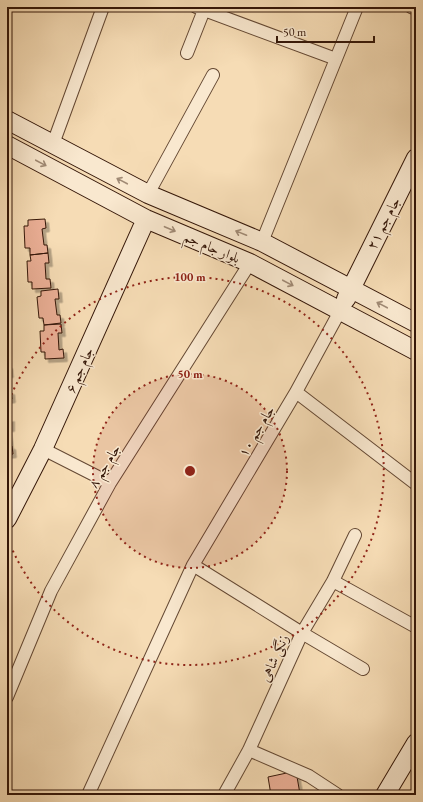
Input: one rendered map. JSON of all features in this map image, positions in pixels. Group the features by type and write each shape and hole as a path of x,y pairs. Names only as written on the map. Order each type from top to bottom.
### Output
{"main road":[{"name":"بلوار جام جم","path":"7,120 148,194 262,242 416,323"},
{"name":"بلوار جام جم","path":"7,145 146,219 250,263 416,351"},
{"name":"جام جم ۲۱","path":"340,311 416,158"},
{"name":"جام جم ۶","path":"7,519 43,449 146,219"},
{"path":"385,795 416,743"}],"street":[{"path":"53,144 103,7"},
{"path":"262,242 358,7"},
{"path":"411,7 416,9"},
{"path":"187,53 200,8 336,59"},
{"path":"148,194 213,75"},
{"name":"جام جم ۸","path":"7,696 51,591 110,483 250,263"},
{"name":"جام جم ۱۰","path":"88,795 193,565 296,392 340,311"},
{"path":"296,392 416,484"},
{"path":"43,449 110,483"},
{"name":"زنگی شاهی","path":"224,795 249,750 302,633 333,581 355,534"},
{"path":"193,565 363,669"},
{"path":"333,581 416,627"},
{"path":"249,750 309,776 338,795"}],"building":[{"path":"45,219 46,228 42,229 44,245 47,245 48,253 30,255 30,248 25,248 24,226 28,226 28,220"},
{"path":"48,253 49,263 45,263 46,279 50,279 51,288 32,289 32,282 28,282 27,261 31,261 30,255"},
{"path":"58,289 59,299 55,299 57,315 60,315 61,323 44,325 43,318 39,318 37,297 41,296 41,291"},
{"path":"61,324 62,333 58,333 59,350 63,349 64,358 45,359 45,352 41,352 40,331 44,331 44,325"},
{"path":"7,365 9,365 10,374 7,374"},
{"path":"7,382 8,391 11,391 12,399 7,400"},
{"path":"11,418 11,428 8,428 10,446 12,446 13,454 7,455 7,419"},
{"path":"296,771 300,794 271,795 268,777"}]}
